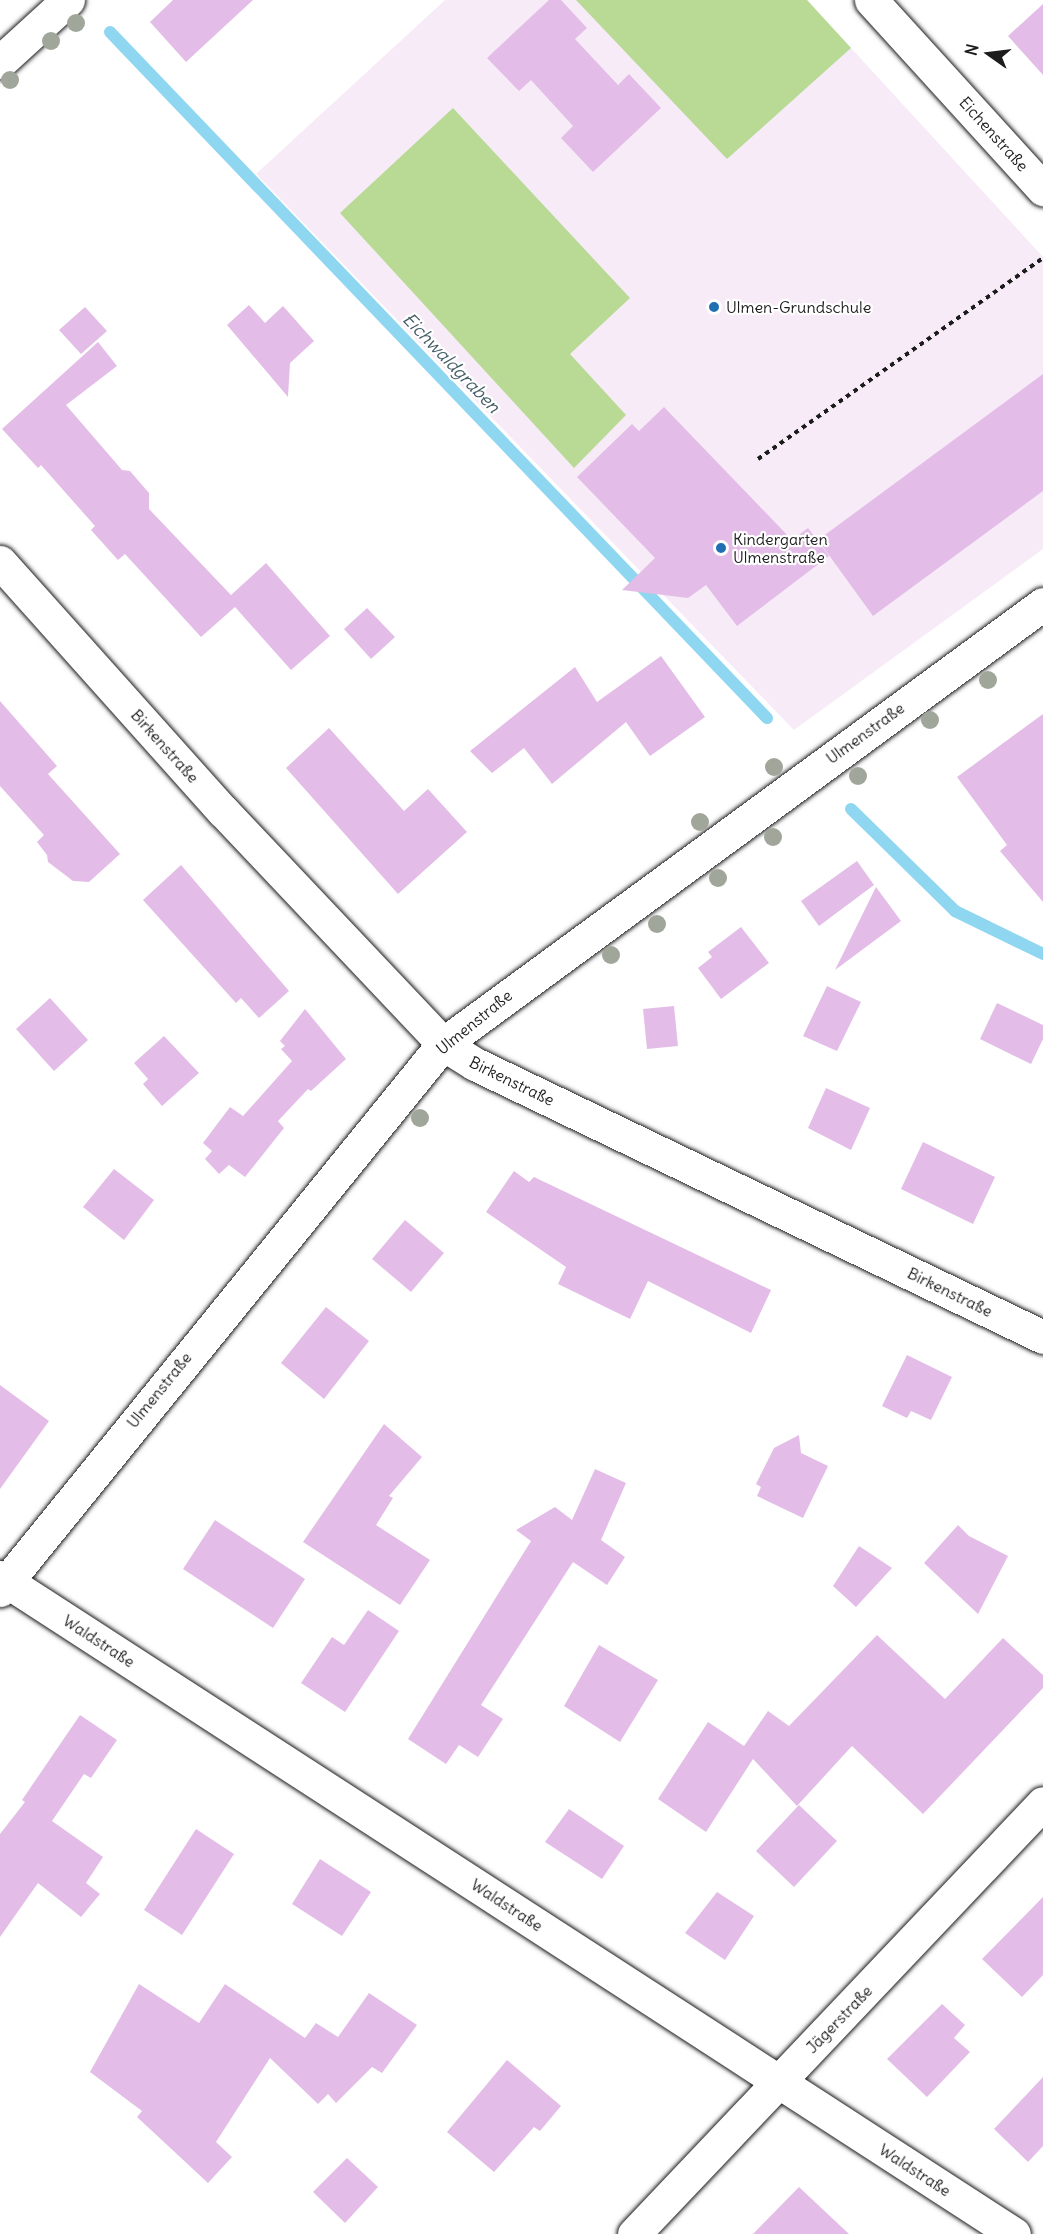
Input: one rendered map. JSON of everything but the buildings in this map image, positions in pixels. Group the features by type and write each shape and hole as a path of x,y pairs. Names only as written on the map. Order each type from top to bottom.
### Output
{"street":[{"path":"0,62 68,0"},
{"name":"Eichenstraße","path":"872,0 1043,189"},
{"name":"Birkenstraße","path":"0,562 231,819 443,1044 475,1064 1043,1337"},
{"name":"Ulmenstraße","path":"2,1583 443,1044 1043,604"},
{"name":"Waldstraße","path":"2,1583 1014,2234"},
{"name":"Jägerstraße","path":"634,2234 1043,1803"}],"path":[{"path":"758,459 1043,258"}],"shaded area":[{"name":"Ulmen-Grundschule","path":"445,0 807,0 1043,257 1043,549 794,730 256,174"}],"green space":[{"path":"576,0 807,0 851,48 727,159"},
{"path":"453,108 630,298 570,354 626,415 574,468 340,213"}],"waterway":[{"name":"Eichwaldgraben","path":"110,32 767,718"},
{"name":"Eichwaldgraben","path":"851,809 955,911 1043,954"}],"place":[{"name":"Ulmen-Grundschule","path":"714,307"},
{"name":"Kindergarten Ulmenstraße","path":"721,548"}]}
